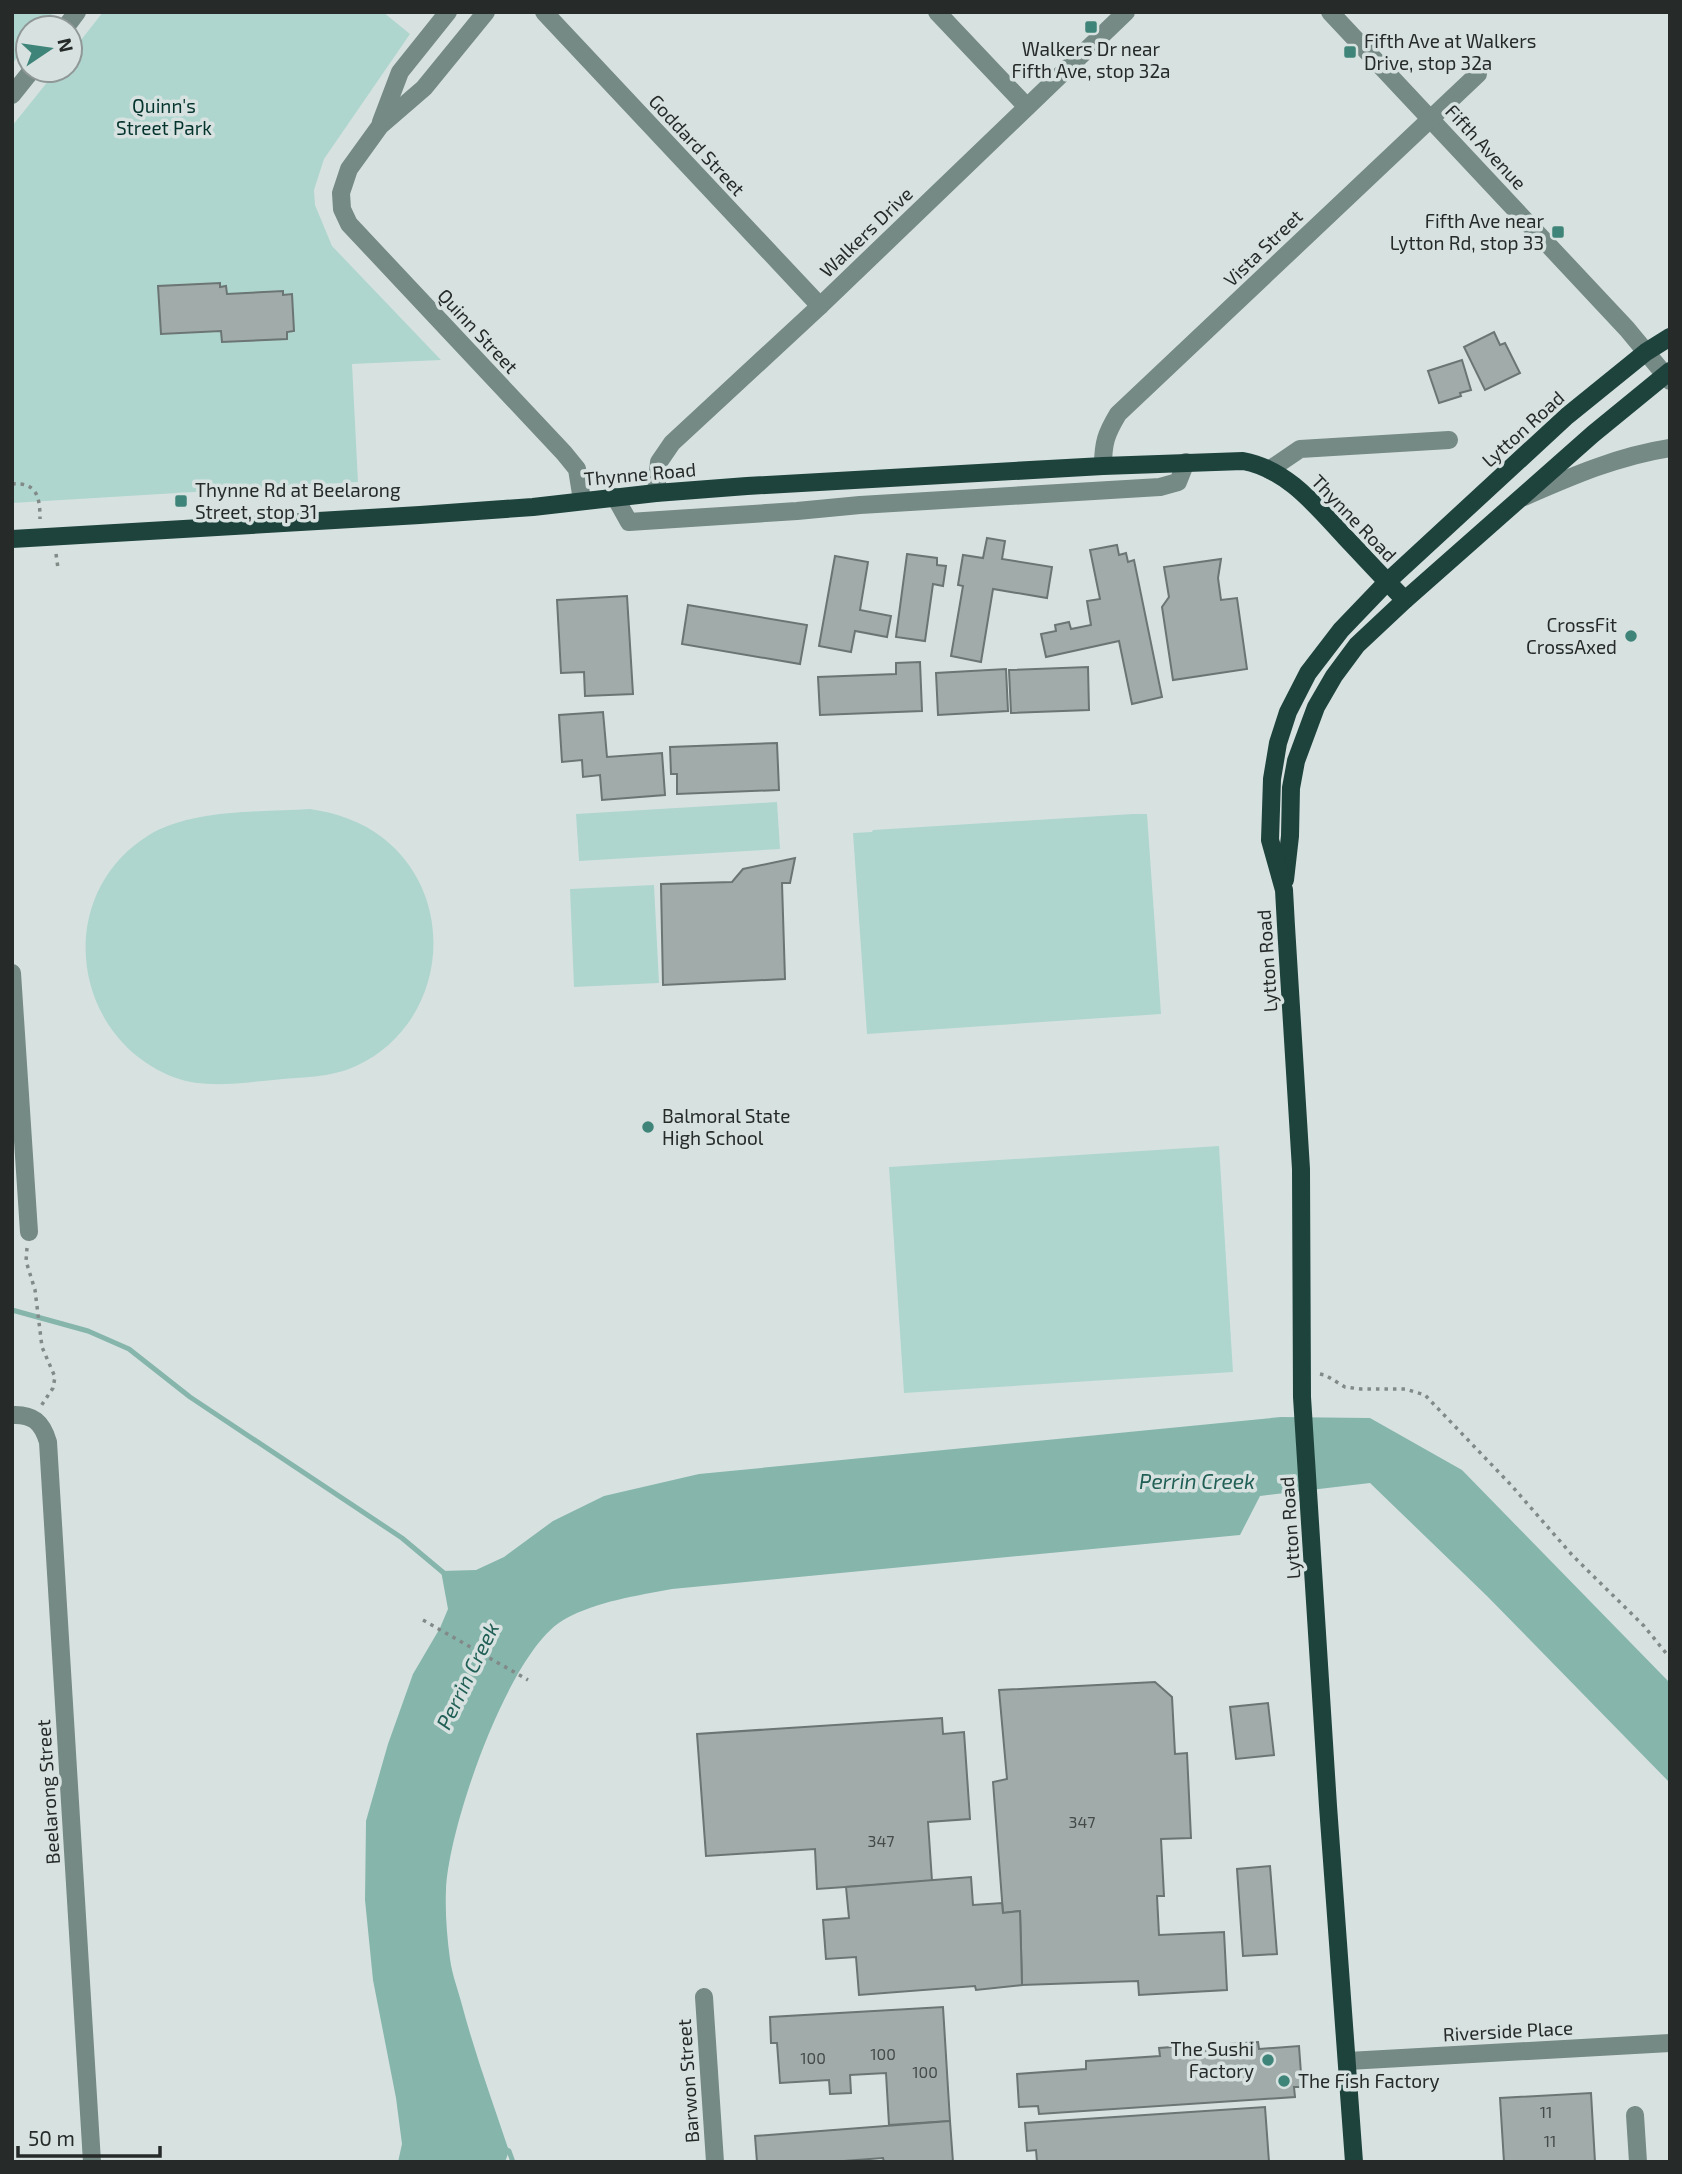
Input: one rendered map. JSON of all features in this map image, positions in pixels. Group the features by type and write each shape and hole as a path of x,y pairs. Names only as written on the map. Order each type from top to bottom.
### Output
{"main road":[{"name":"Lytton Road","path":"1284,890 1270,840 1272,779 1278,743 1307,673 1323,651 1387,582 1567,416 1646,352 1670,337"},
{"name":"Lytton Road","path":"1354,2162 1302,1397 1301,1169 1284,890 1290,836 1291,788 1296,761 1316,707 1334,676 1357,646 1405,600 1522,498 1668,375"},
{"name":"Thynne Road","path":"12,539 533,507 656,493 1103,466 1243,461 1257,463 1305,494 1405,600"}],"street":[{"path":"380,125 400,72 447,12"},
{"path":"380,125 424,88 486,12"},
{"name":"Goddard Street","path":"544,12 820,306"},
{"path":"937,12 1027,107"},
{"name":"Walkers Drive","path":"656,493 659,462 672,443 820,306 1126,12"},
{"name":"Fifth Avenue","path":"1330,12 1668,375"},
{"name":"Vista Street","path":"1103,466 1103,445 1108,429 1118,414 1478,74"},
{"name":"Quinn Street","path":"380,125 349,169 341,193 342,209 349,224 565,453 577,469 582,500"},
{"name":"Thynne Road","path":"1269,470 1300,449 1449,440"},
{"path":"1522,498 1590,468 1640,453 1670,448"},
{"path":"615,497 629,522 1160,487 1178,482 1186,462"},
{"path":"12,973 29,1232"},
{"path":"12,1415 38,1422"},
{"name":"Beelarong Street","path":"38,1422 44,1428 48,1442 93,2162"},
{"name":"Barwon Street","path":"704,1997 715,2162"},
{"name":"Riverside Place","path":"1348,2061 1670,2043"},
{"path":"1635,2115 1638,2162"}],"path":[{"path":"12,484 24,483 35,491 40,504"},
{"path":"29,1232 26,1261 37,1304 42,1347 55,1377 53,1388 42,1404 38,1422"},
{"path":"1301,1372 1325,1374 1345,1387 1405,1389 1424,1395 1511,1485 1573,1556 1644,1626 1670,1658"},
{"path":"423,1620 528,1680"}],"green space":[{"path":"12,12 54,12 14,14 12,64"},
{"name":"Quinn's Street Park","path":"103,12 383,12 410,34 324,159 314,190 315,205 332,246 441,360 352,364 358,482 12,503 12,126 46,84 84,84 84,36"},
{"path":"777,802 780,849 579,861 576,814"},
{"path":"310,809 348,819 383,838 408,864 424,894 432,926 432,959 425,992 409,1022 386,1047 356,1066 315,1076 235,1084 197,1083 173,1077 138,1057 112,1030 95,998 86,963 87,927 98,892 118,861 149,835 185,820 227,813"},
{"path":"1147,814 1161,1014 867,1034 853,833"},
{"path":"654,885 659,983 574,987 570,889"},
{"path":"1219,1146 1233,1372 904,1393 889,1167"}],"water":[{"name":"Perrin Creek","path":"1281,1417 1370,1418 1462,1470 1670,1683 1670,1783 1487,1596 1370,1483 1260,1496 1240,1535 672,1589 604,1603 565,1619 544,1637 523,1665 485,1742 449,1862 446,1907 451,1965 509,2151 505,2162 398,2162 402,2144 396,2098 373,1980 365,1900 366,1821 388,1744 413,1674 448,1609 441,1571 476,1570 504,1557 553,1521 604,1496 699,1474"}],"building":[{"path":"220,283 220,287 226,286 227,294 283,291 283,295 292,294 294,331 287,332 287,339 222,342 221,331 161,334 158,286"},
{"path":"1494,332 1500,345 1505,343 1520,373 1485,390 1464,347"},
{"path":"1462,360 1471,390 1439,403 1428,371"},
{"path":"987,538 1005,541 1002,559 1052,567 1047,598 993,589 981,662 951,656 963,586 958,585 963,555 983,558"},
{"path":"1117,545 1119,555 1126,553 1128,562 1134,560 1162,697 1132,704 1119,641 1046,657 1041,634 1056,631 1055,625 1069,622 1071,629 1091,625 1087,601 1100,599 1090,550"},
{"path":"907,554 937,558 937,565 946,566 943,586 933,584 925,641 896,637"},
{"path":"835,556 868,562 860,610 891,616 887,637 855,631 851,652 819,646"},
{"path":"1221,559 1218,578 1221,600 1237,598 1247,669 1173,680 1162,607 1169,597 1164,567"},
{"path":"627,596 633,694 585,696 584,672 561,673 557,600"},
{"path":"688,605 807,625 800,664 682,644"},
{"path":"920,662 922,711 820,715 818,677 896,674 896,663"},
{"path":"1088,667 1089,710 1011,713 1009,670"},
{"path":"1006,669 1008,711 938,715 936,673"},
{"path":"603,712 607,757 662,753 665,795 602,800 600,775 583,777 582,760 562,762 559,715"},
{"path":"777,743 779,790 677,794 677,774 671,774 670,747"},
{"path":"795,858 790,883 782,883 785,979 663,985 661,884 732,882 743,869"},
{"path":"1155,1682 1172,1697 1175,1754 1187,1753 1191,1838 1161,1839 1164,1896 1157,1896 1159,1935 1224,1932 1227,1990 1139,1995 1138,1981 1022,1985 1020,1911 1003,1913 993,1782 1007,1779 999,1690"},
{"path":"1268,1703 1274,1755 1236,1759 1230,1707"},
{"path":"942,1718 943,1734 964,1732 970,1819 928,1822 932,1881 817,1889 815,1849 706,1856 697,1734"},
{"path":"1270,1866 1277,1954 1243,1956 1237,1869"},
{"path":"971,1877 973,1905 1002,1903 1003,1913 1020,1911 1022,1985 976,1990 975,1986 859,1995 856,1957 826,1959 823,1920 849,1918 846,1887"},
{"path":"943,2007 950,2121 889,2125 886,2073 850,2075 851,2093 830,2094 829,2080 780,2083 777,2043 771,2043 770,2017"},
{"path":"1258,2042 1259,2049 1299,2046 1302,2087 1294,2087 1295,2097 1039,2114 1038,2106 1019,2107 1017,2074 1086,2069 1086,2061 1160,2056 1159,2048 1199,2045 1200,2051 1215,2050 1215,2045"},
{"path":"1591,2093 1595,2162 1504,2162 1500,2098"},
{"path":"1265,2107 1269,2162 1037,2162 1036,2150 1027,2151 1025,2123"},
{"path":"950,2121 953,2162 884,2162 883,2158 830,2162 757,2162 755,2136"}],"waterway":[{"path":"12,1310 88,1331 129,1349 190,1397 402,1538 445,1574"},
{"path":"503,2148 509,2151 513,2162"}],"place":[{"name":"Walkers Dr near Fifth Ave, stop 32a","path":"1091,27"},
{"name":"Fifth Ave at Walkers Drive, stop 32a","path":"1350,52"},
{"name":"Fifth Ave near Lytton Rd, stop 33","path":"1558,232"},
{"name":"Thynne Rd at Beelarong Street, stop 31","path":"181,501"},
{"name":"CrossFit CrossAxed","path":"1631,636"},
{"name":"Balmoral State High School","path":"648,1127"},
{"name":"The Sushi Factory","path":"1268,2060"},
{"name":"The Fish Factory","path":"1284,2081"}]}
